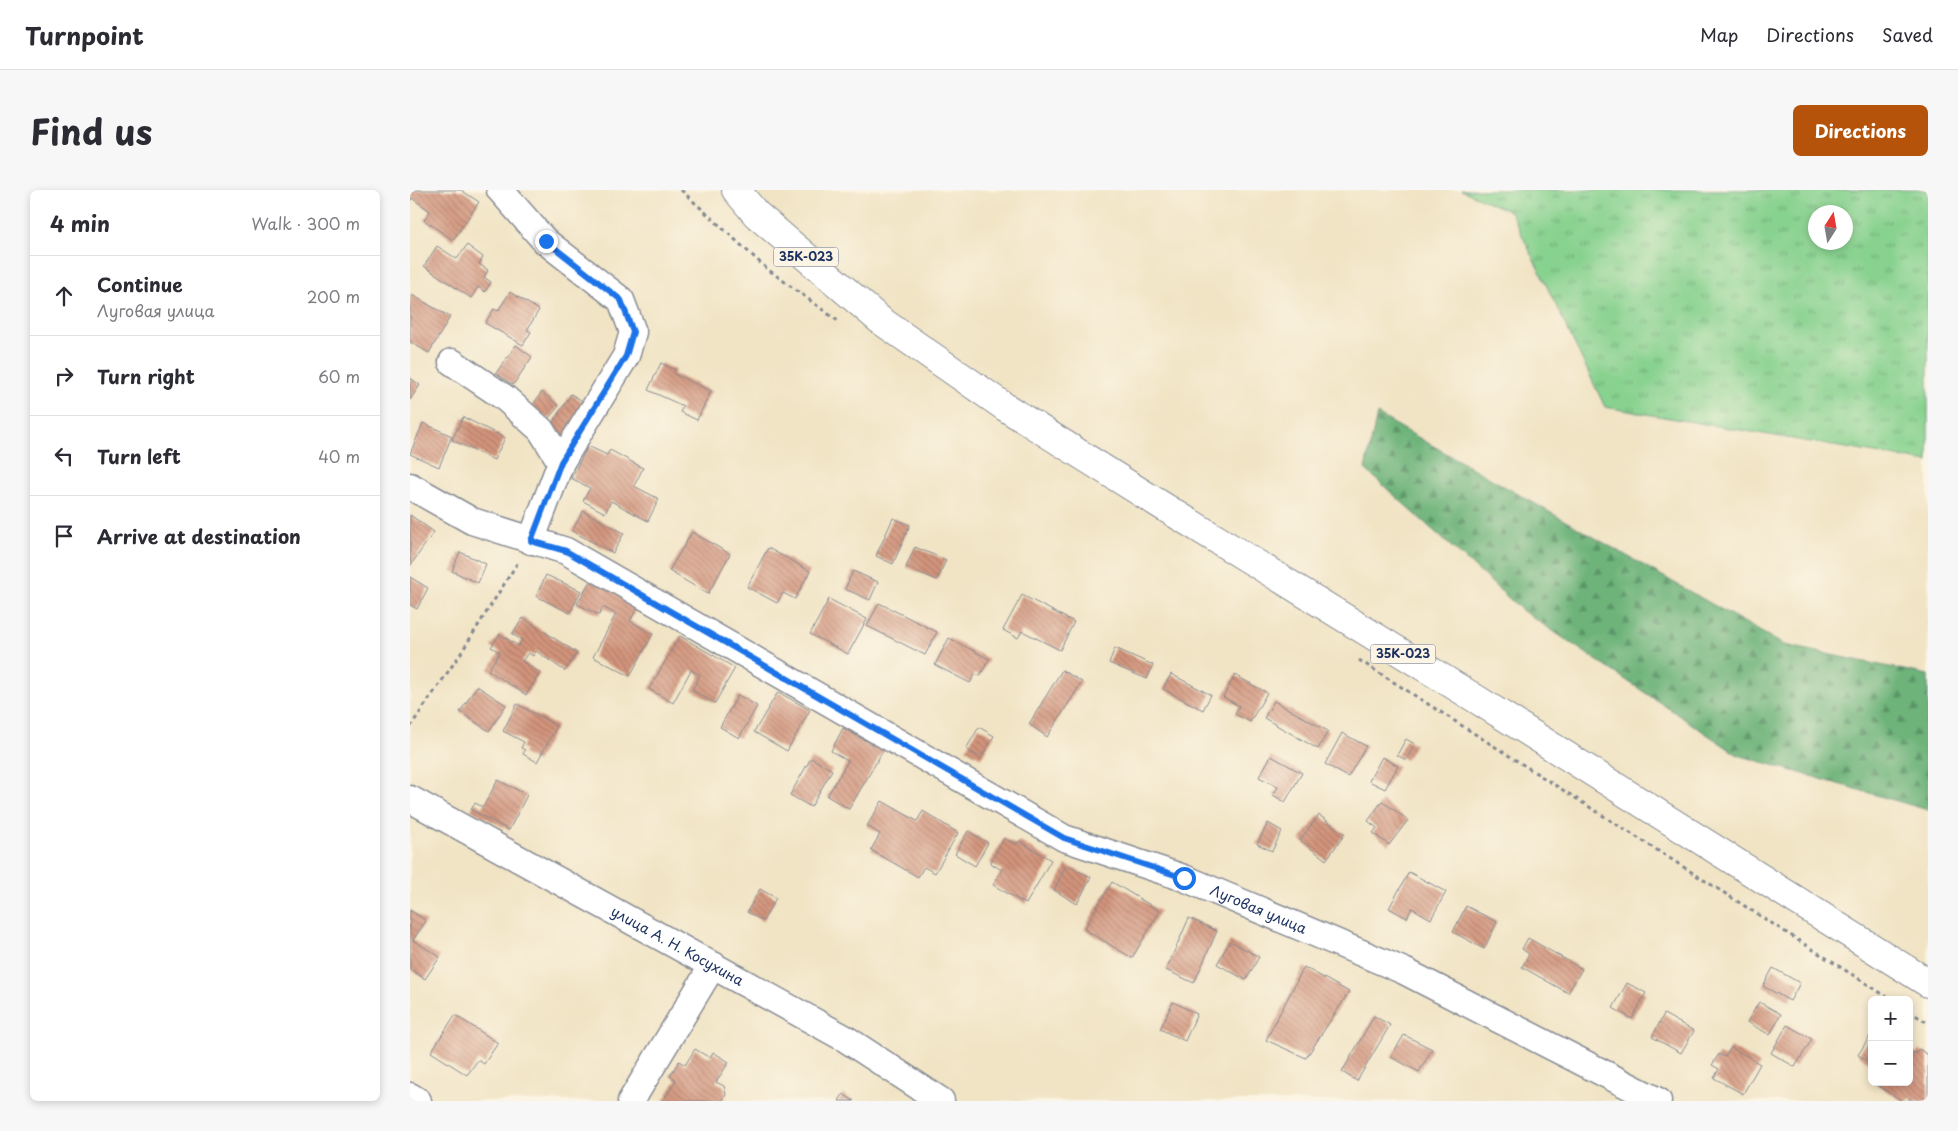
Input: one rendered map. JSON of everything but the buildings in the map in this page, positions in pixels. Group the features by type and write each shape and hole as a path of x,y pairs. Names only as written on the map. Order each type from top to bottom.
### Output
{"main road":[{"name":"35К-023","path":"736,190 756,214 880,320 1005,406 1928,983"}],"street":[{"path":"500,190 546,241 621,300 633,332 626,356 561,462 531,541"},
{"path":"452,362 505,398 541,430 561,462"},
{"name":"Луговая улица","path":"410,486 472,521 566,551 1064,838 1184,878 1404,971 1658,1101"},
{"name":"улица А. Н. Косухина","path":"410,799 846,1038 938,1100"},
{"path":"631,1101 713,965"},
{"path":"410,1096 418,1101"}],"path":[{"path":"410,726 461,653 531,541"},
{"path":"1913,1014 1928,1023"}],"green space":[{"path":"1461,190 1928,190 1928,462 1605,407 1511,212"},
{"path":"1377,414 1784,645 1928,675 1928,810 1738,755 1523,611 1365,469"}],"route":[{"path":"546,241 621,300 633,332 626,356 561,462 531,541 566,551 1064,838 1184,878"}]}
